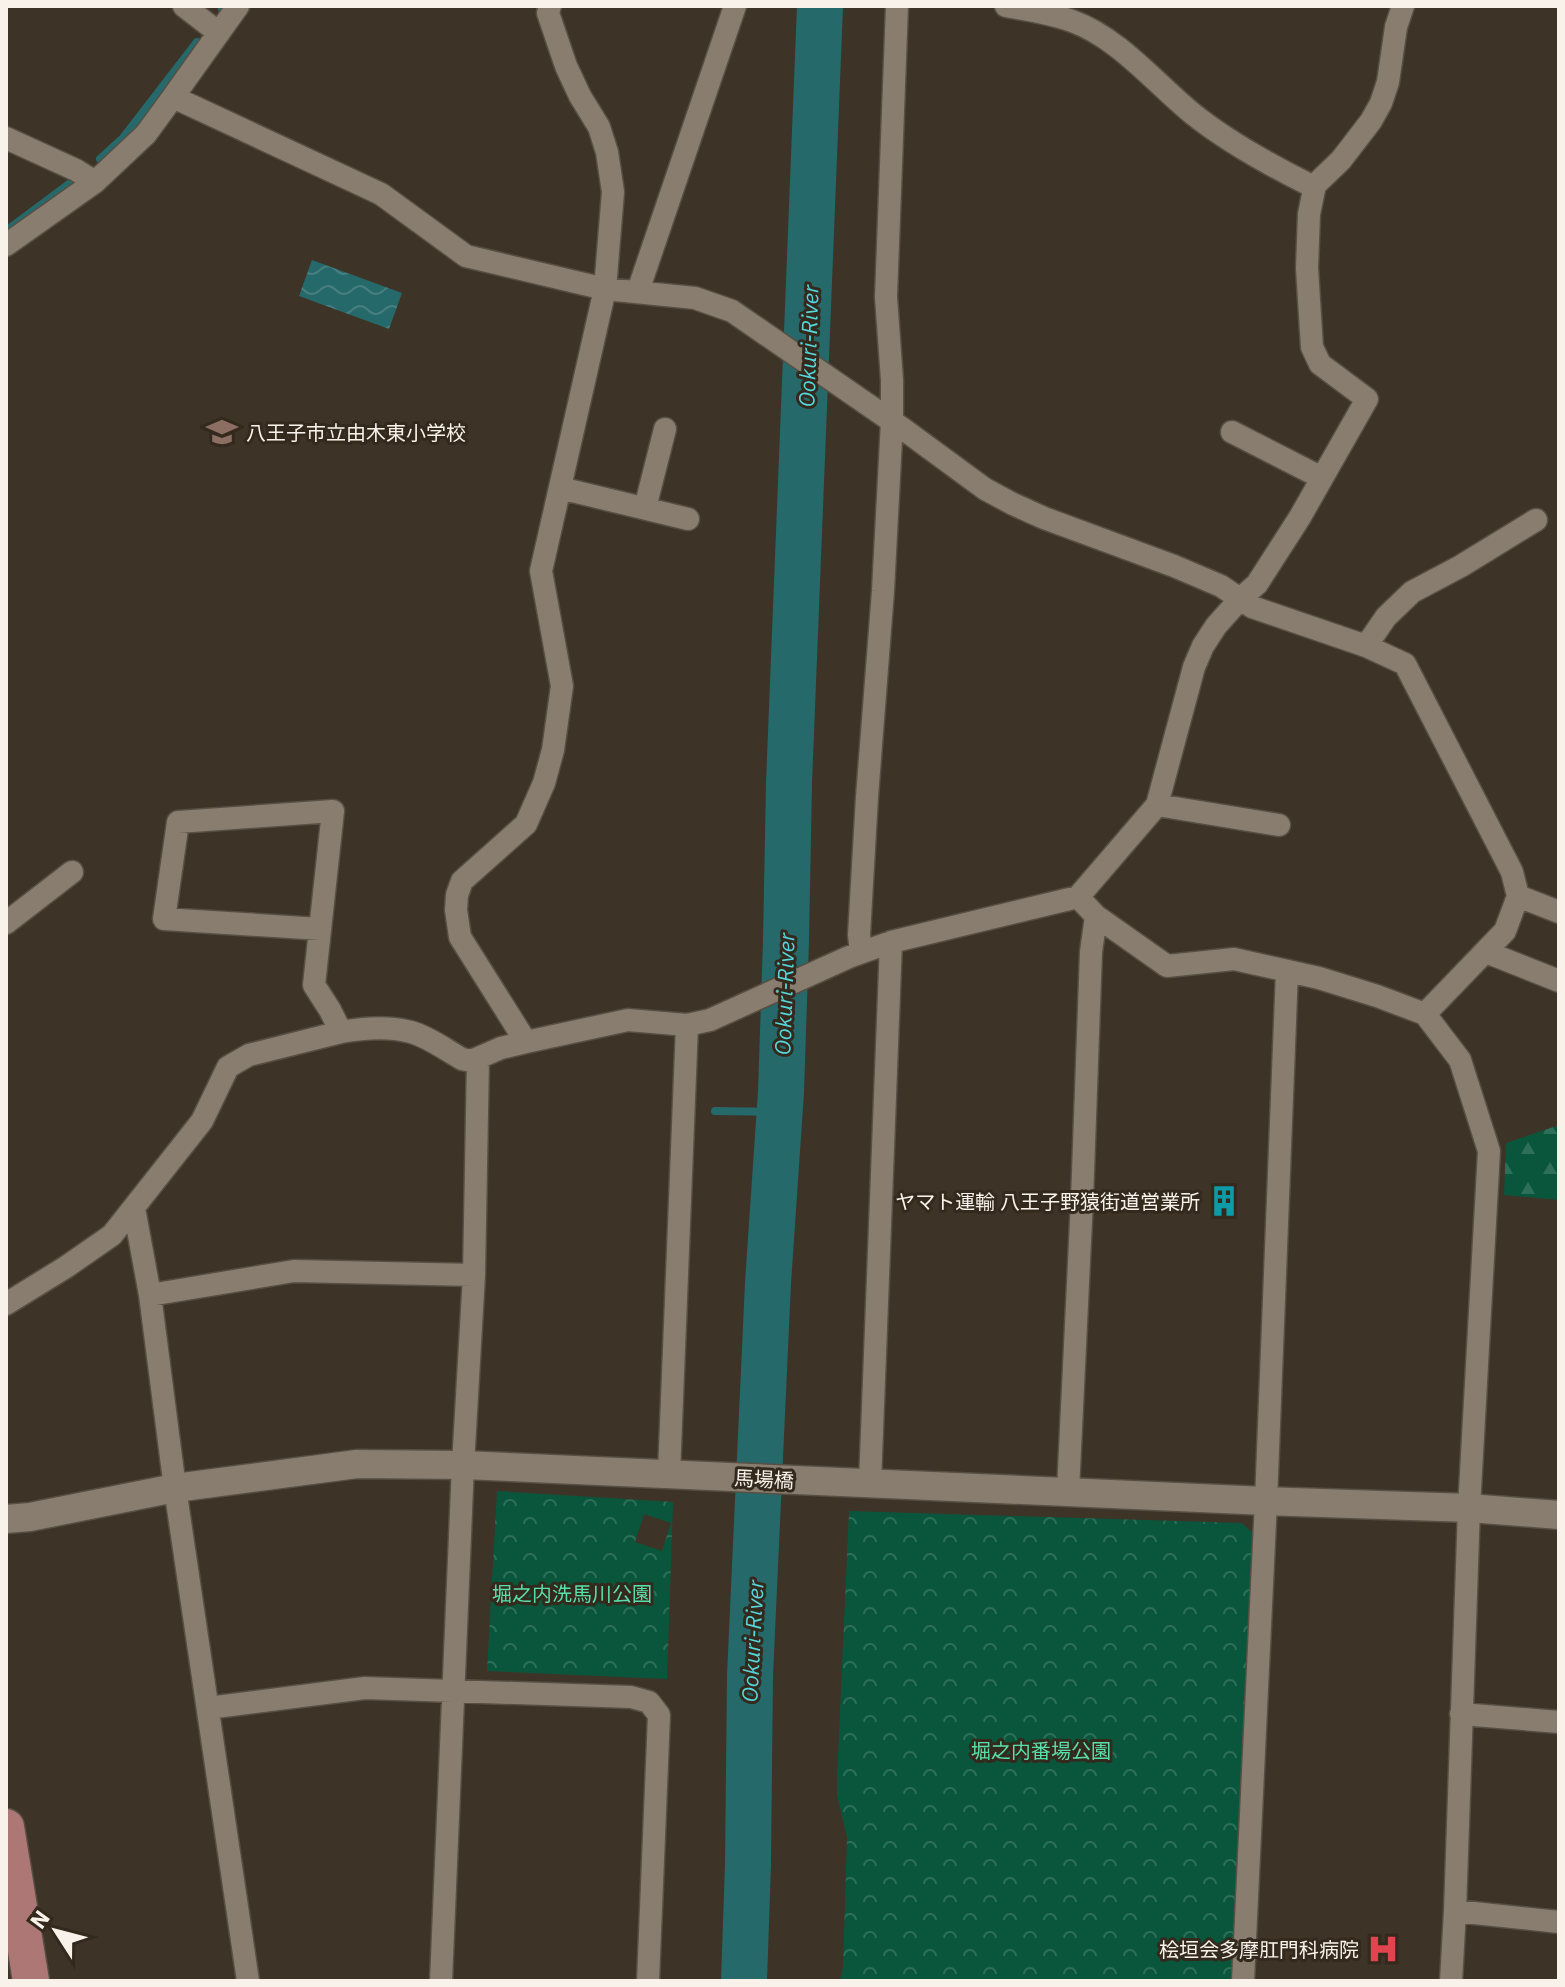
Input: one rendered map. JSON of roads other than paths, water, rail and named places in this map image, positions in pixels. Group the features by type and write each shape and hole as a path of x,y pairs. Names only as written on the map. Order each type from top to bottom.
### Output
{"main road":[{"path":"6,1827 31,1981"}],"street":[{"path":"184,6 219,33"},
{"path":"6,245 95,182 146,134 238,6"},
{"path":"526,1042 460,937 456,910 462,881 526,824 544,783 553,750 562,686 541,571 605,289 613,192 607,152 599,127 566,66 548,13 550,6"},
{"path":"638,291 735,6"},
{"path":"855,954 859,935 883,591 887,418 892,380 886,297 897,6"},
{"path":"1006,6 1074,22 1097,34 1118,48 1194,115 1261,160 1315,185"},
{"path":"6,1304 112,1235 202,1121 228,1067 249,1055 341,1032 383,1028 411,1032 471,1061 501,1048 628,1020 687,1025 710,1020 855,954 891,942 1078,897 1157,805 1194,667 1203,646 1216,626 1257,584 1300,517 1367,399 1320,364 1312,347 1307,268 1309,214 1315,185 1341,160 1381,103 1403,6"},
{"path":"173,97 381,194 466,256 605,289 695,298 732,311 985,489 1013,504 1221,586 1252,607 1366,646 1405,664 1512,872 1518,896 1505,931 1425,1014"},
{"path":"6,138 95,182"},
{"path":"645,508 665,429"},
{"path":"1232,432 1322,478"},
{"path":"560,488 688,519"},
{"path":"1366,646 1386,617 1412,592 1536,520"},
{"path":"1157,805 1279,825"},
{"path":"320,929 164,919 178,822 333,811 314,985 341,1032"},
{"path":"6,923 72,872"},
{"path":"1518,896 1559,912"},
{"path":"1078,897 1096,916 1167,966 1234,959 1319,978 1425,1014 1460,1060 1489,1151 1469,1508 1451,1981"},
{"path":"1068,1491 1091,952 1096,916"},
{"path":"870,1483 891,942"},
{"path":"1486,952 1559,981"},
{"path":"1243,1981 1287,971"},
{"path":"680,1474 687,1025"},
{"path":"441,1981 474,1275 478,1059"},
{"path":"134,1208 150,1295 175,1488 248,1981"},
{"path":"150,1295 294,1271 474,1275"},
{"name":"馬場橋","path":"6,1519 175,1488 357,1464 680,1474 1469,1508 1559,1515"},
{"path":"208,1708 365,1688 631,1697 649,1702 659,1715 648,1981"},
{"path":"1461,1714 1559,1722"},
{"path":"1455,1911 1559,1922"}],"water":[{"path":"312,260 402,293 389,329 299,296"}],"waterway":[{"name":"Ookuri-River","path":"744,1981 750,1675 768,1283 781,1092 789,783 820,6"},
{"path":"100,159 123,138 197,42"},
{"path":"6,231 69,184"},
{"path":"715,1111 779,1112"}],"place":[{"name":"八王子市立由木東小学校","path":"222,432"},
{"name":"ヤマト運輸 八王子野猿街道営業所","path":"1224,1201"},
{"name":"桧垣会多摩肛門科病院","path":"1383,1949"}],"park label":[{"name":"堀之内洗馬川公園","path":"572,1593"},
{"name":"堀之内番場公園","path":"1041,1750"}]}
